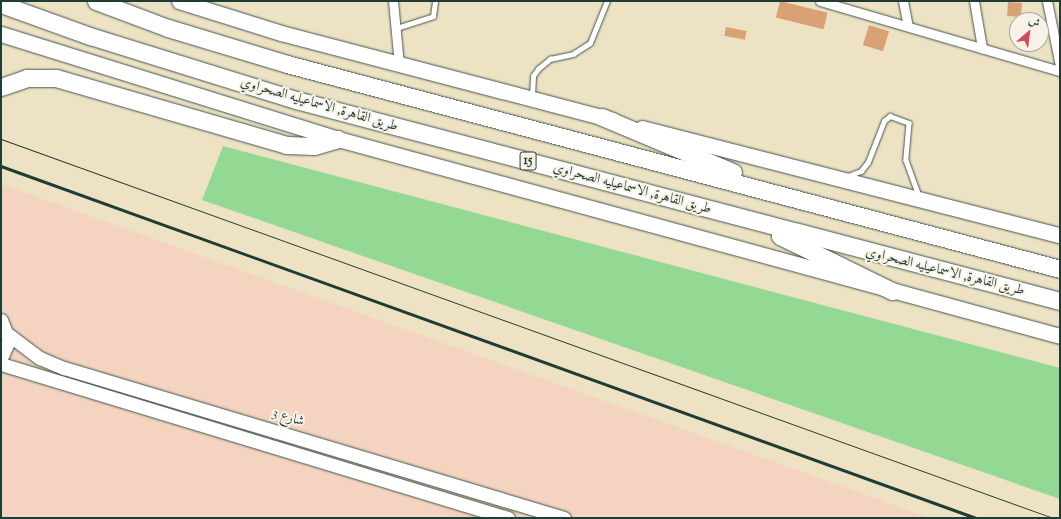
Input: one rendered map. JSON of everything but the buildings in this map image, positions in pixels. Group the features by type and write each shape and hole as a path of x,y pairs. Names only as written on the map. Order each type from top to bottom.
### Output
{"highway":[{"name":"15","path":"96,1 168,28 287,64 1060,269"},
{"name":"طريق القاهرة, الاسماعيليه الصحراوي","path":"1,4 90,36 296,100 1060,301"},
{"path":"1,87 37,77 82,84 286,145 314,146 338,139"},
{"path":"602,118 794,198"},
{"path":"746,219 892,292"}],"main road":[{"path":"179,1 399,65 1060,235"},
{"path":"1,34 338,139 892,292 1060,336"},
{"path":"1,320 9,335 1,358"},
{"name":"شارع 3","path":"9,335 40,358 64,368 564,518"},
{"path":"1,364 508,518"}],"street":[{"path":"393,1 397,28 399,65"},
{"path":"903,1 908,26"},
{"path":"974,1 982,48"},
{"path":"1047,1 1060,66"},
{"path":"824,2 1060,71"}],"lane":[{"path":"397,28 433,16 435,1"},
{"path":"533,100 531,86 538,69 550,60 573,54 590,43 601,23 607,1"},
{"path":"837,178 861,171 884,121 890,116 909,123 906,160 909,174 922,199"}],"shaded area":[{"path":"1,184 930,518 1,518"}],"green space":[{"path":"223,146 1060,368 1060,499 202,200"}],"tram line":[{"path":"1,139 1053,518"}],"railway":[{"path":"1,166 976,518"}]}
